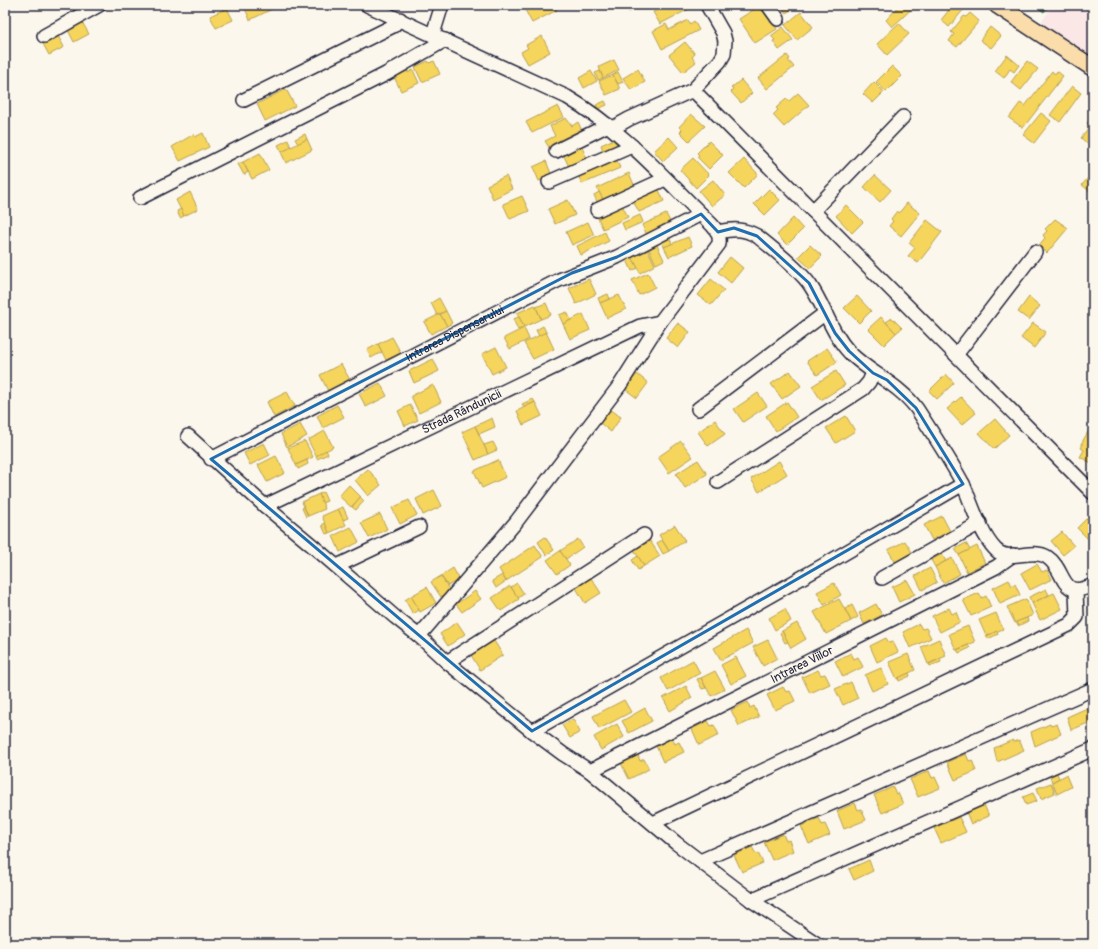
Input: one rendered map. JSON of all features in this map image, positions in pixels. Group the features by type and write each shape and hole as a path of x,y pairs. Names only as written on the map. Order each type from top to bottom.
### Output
{"main road":[{"path":"997,5 1093,68"}],"street":[{"path":"44,36 99,5"},
{"path":"368,5 567,97 611,126 701,214 718,232 720,238 719,244 660,322 620,386 516,522 419,636"},
{"path":"140,198 386,74 439,37 442,5"},
{"path":"556,151 693,90 720,61 725,48 723,33 707,5"},
{"path":"768,5 778,19"},
{"path":"244,100 394,26 400,19"},
{"path":"693,90 1093,493"},
{"path":"813,211 903,117"},
{"path":"549,182 632,146"},
{"path":"597,210 665,179"},
{"name":"Intrarea Dispensarului","path":"211,459 559,280 617,257 701,214"},
{"path":"718,232 734,228 747,230 757,236 809,283 820,300 824,314 849,351 873,372 887,380 916,408 963,484 980,523 995,549 1005,555 1037,553 1047,557 1052,560 1067,586 1076,591 1093,585"},
{"path":"956,355 1035,252"},
{"path":"698,409 824,314"},
{"name":"Strada Rândunicii","path":"265,506 640,326 660,322"},
{"path":"718,482 863,389 869,382 873,372"},
{"path":"188,436 211,459 337,566 395,618 419,636 447,662 532,731 563,754 590,771 700,861 751,900 817,944"},
{"path":"532,731 963,484"},
{"path":"882,578 980,523"},
{"path":"337,566 419,527"},
{"path":"447,662 644,535"},
{"name":"Intrarea Viilor","path":"590,771 996,567 1013,555"},
{"path":"653,823 1069,625 1077,617 1076,591"},
{"path":"700,861 1093,689"},
{"path":"751,900 1093,749"}],"highlighted area":[{"path":"701,214 718,232 734,228 757,236 809,283 835,333 849,351 873,373 887,380 916,408 963,484 532,731 211,459 572,273 617,257"}],"shaded area":[{"path":"1053,5 1093,5 1093,56 1041,23"}],"building: Homes":[{"path":"275,5 276,7 250,20 244,6"},
{"path":"462,5 485,5 484,8 475,6 474,8"},
{"path":"554,5 557,10 532,23 523,6"},
{"path":"625,5 641,5 629,12"},
{"path":"667,5 671,5 673,8 678,5 686,5 689,9 660,24 653,12"},
{"path":"761,5 777,29 755,43 739,19"},
{"path":"781,5 798,5 786,13"},
{"path":"900,5 916,5 892,27 886,20"},
{"path":"953,5 959,5 964,9 949,27 941,20"},
{"path":"227,8 233,20 216,28 210,16"},
{"path":"801,12 813,27 797,40 785,25"},
{"path":"970,13 979,21 957,47 949,41 954,34 951,32 964,16 966,17"},
{"path":"688,20 690,24 694,21 699,30 662,49 653,31 666,24 669,30"},
{"path":"82,22 89,34 74,42 68,30"},
{"path":"899,23 909,34 887,55 877,44"},
{"path":"783,27 793,40 779,50 773,41 775,40 771,36"},
{"path":"990,27 1001,36 991,48 980,40"},
{"path":"57,34 64,47 49,55 42,42"},
{"path":"542,36 550,52 528,64 521,52 528,48 526,45"},
{"path":"685,42 695,54 692,57 696,62 683,72 669,55"},
{"path":"787,55 790,59 788,60 794,67 767,89 758,78"},
{"path":"1007,55 1019,65 1014,72 1010,69 1004,78 995,71"},
{"path":"614,60 619,70 603,78 599,67"},
{"path":"428,61 429,63 434,61 440,74 422,82 415,67"},
{"path":"1027,61 1038,69 1021,90 1011,82"},
{"path":"892,66 902,76 886,92 876,82"},
{"path":"638,69 645,82 631,90 623,78"},
{"path":"413,70 419,83 401,91 394,77"},
{"path":"591,71 597,81 584,88 579,78"},
{"path":"600,71 603,78 598,80 595,73"},
{"path":"1052,71 1055,74 1057,71 1063,76 1023,128 1009,118 1020,103 1025,106"},
{"path":"618,72 623,82 618,84 613,75"},
{"path":"613,75 620,89 606,95 599,81"},
{"path":"741,80 752,93 741,103 731,92 733,90 731,88"},
{"path":"874,82 884,92 873,103 863,94"},
{"path":"1072,86 1081,93 1060,122 1050,115"},
{"path":"286,89 295,106 265,121 257,104"},
{"path":"798,93 809,105 784,127 773,115 778,110 776,108 786,99 789,101"},
{"path":"605,101 607,105 598,109 596,105"},
{"path":"558,106 564,117 532,133 526,122"},
{"path":"1041,113 1051,121 1034,143 1023,135"},
{"path":"691,114 705,126 689,141 680,132 682,130 679,127"},
{"path":"1093,116 1093,140 1089,145 1081,138 1090,127 1087,123"},
{"path":"566,118 572,126 578,122 583,133 550,149 545,141 555,136 550,126"},
{"path":"203,133 209,147 180,161 172,147 194,134 195,137"},
{"path":"305,134 307,139 298,144 295,139"},
{"path":"669,137 678,147 663,161 654,151"},
{"path":"307,139 312,150 286,163 281,152"},
{"path":"614,139 618,147 604,153 601,145"},
{"path":"288,140 291,147 282,152 278,145"},
{"path":"709,141 723,155 709,169 697,157 699,155 697,153"},
{"path":"581,145 587,159 569,167 564,156 568,154 566,151"},
{"path":"260,153 269,170 252,179 243,162"},
{"path":"615,156 620,168 582,184 577,173"},
{"path":"693,158 709,175 696,188 680,170"},
{"path":"744,159 758,174 744,188 729,173"},
{"path":"546,161 552,176 539,181 533,167"},
{"path":"243,162 248,172 244,175 238,164"},
{"path":"1093,172 1093,194 1082,185"},
{"path":"629,173 635,187 604,201 597,188"},
{"path":"875,175 891,190 880,202 864,187"},
{"path":"506,176 512,189 493,199 487,185"},
{"path":"713,180 725,195 712,206 699,191"},
{"path":"658,188 664,201 639,212 632,199"},
{"path":"769,189 780,200 765,215 754,204"},
{"path":"190,192 198,209 184,216 176,200"},
{"path":"599,192 604,201 598,204 594,195"},
{"path":"522,196 529,211 510,219 503,204"},
{"path":"568,200 575,215 555,224 548,209"},
{"path":"907,203 920,213 901,236 889,226 893,221 891,219 897,211 899,213"},
{"path":"622,205 628,217 603,229 597,216"},
{"path":"846,205 863,222 852,233 836,216"},
{"path":"181,209 184,216 180,218 177,211"},
{"path":"666,214 672,225 648,237 642,225"},
{"path":"640,215 643,222 625,230 622,223"},
{"path":"793,218 803,229 787,245 777,235"},
{"path":"1055,219 1068,228 1047,253 1039,245 1045,238 1043,235 1047,231 1045,229"},
{"path":"927,220 942,232 918,263 908,256 915,248 909,243"},
{"path":"588,222 594,235 572,245 566,232"},
{"path":"605,232 609,241 581,255 577,246"},
{"path":"669,236 672,244 664,247 661,240"},
{"path":"688,237 692,246 669,257 664,247"},
{"path":"657,245 664,260 656,264 649,249"},
{"path":"810,245 822,256 810,268 798,257"},
{"path":"648,250 655,265 640,273 632,257"},
{"path":"632,257 638,268 632,271 627,260"},
{"path":"730,257 743,268 731,283 718,272"},
{"path":"648,273 655,287 639,295 632,280"},
{"path":"589,279 596,294 576,304 569,288"},
{"path":"711,279 724,290 711,305 698,295"},
{"path":"608,294 610,299 600,303 598,298"},
{"path":"619,295 626,309 607,318 600,303"},
{"path":"857,296 871,311 859,323 844,308"},
{"path":"1029,297 1040,306 1029,320 1018,312"},
{"path":"439,298 446,311 437,315 431,303"},
{"path":"546,303 551,315 541,319 536,307"},
{"path":"535,305 541,319 524,327 517,313"},
{"path":"446,311 452,323 447,326 440,314"},
{"path":"567,312 571,320 563,324 559,315"},
{"path":"440,314 447,326 431,334 424,322"},
{"path":"583,314 590,330 570,339 563,324"},
{"path":"519,317 524,327 518,330 513,319"},
{"path":"881,317 896,333 884,345 868,329"},
{"path":"892,318 902,328 896,333 886,322"},
{"path":"678,323 690,332 678,348 666,338"},
{"path":"1033,323 1046,332 1034,348 1021,338"},
{"path":"543,326 546,332 539,336 536,330"},
{"path":"524,328 529,339 510,349 504,338"},
{"path":"546,332 554,349 533,359 524,343"},
{"path":"392,337 401,353 386,360 378,344"},
{"path":"378,344 382,352 371,358 367,350"},
{"path":"496,347 506,367 492,374 482,354"},
{"path":"827,348 837,362 817,375 807,361"},
{"path":"433,359 439,371 414,383 409,371"},
{"path":"341,364 350,380 328,391 320,375"},
{"path":"790,371 801,386 782,399 771,384"},
{"path":"836,371 845,385 821,400 812,386"},
{"path":"637,374 648,383 637,398 625,389"},
{"path":"946,374 954,383 937,399 929,391"},
{"path":"380,383 387,396 366,407 359,394"},
{"path":"433,385 441,402 419,413 411,396"},
{"path":"287,392 295,406 274,417 267,402"},
{"path":"758,393 767,406 743,422 734,409"},
{"path":"961,397 976,413 962,425 947,409"},
{"path":"533,399 535,402 524,407 522,404"},
{"path":"535,402 542,416 523,425 517,411"},
{"path":"787,402 797,417 776,431 766,416"},
{"path":"337,405 344,417 323,428 317,416"},
{"path":"410,405 418,420 405,426 398,411"},
{"path":"610,409 621,417 611,432 600,423"},
{"path":"846,416 855,431 836,443 826,428"},
{"path":"492,418 495,427 479,434 475,426"},
{"path":"995,419 1009,435 994,449 979,433"},
{"path":"715,420 725,434 708,446 698,432"},
{"path":"300,424 307,436 287,447 281,434"},
{"path":"1092,425 1093,464 1080,457 1084,450 1081,448 1083,444 1081,444"},
{"path":"475,426 488,454 475,460 462,432"},
{"path":"325,431 333,447 316,456 308,440"},
{"path":"305,441 313,457 296,465 288,448"},
{"path":"681,441 693,457 669,473 658,457"},
{"path":"493,442 497,450 488,454 484,445"},
{"path":"264,443 270,455 250,465 244,453"},
{"path":"326,450 328,454 317,459 316,456"},
{"path":"276,456 285,473 267,482 258,465"},
{"path":"307,460 308,464 298,469 296,465"},
{"path":"498,460 506,477 482,488 474,471"},
{"path":"698,460 707,474 685,488 676,474"},
{"path":"779,461 787,474 759,492 751,479"},
{"path":"368,469 381,485 368,496 355,480"},
{"path":"349,485 361,497 351,507 339,496"},
{"path":"434,490 442,506 423,515 416,499"},
{"path":"323,492 327,501 322,503 319,494"},
{"path":"319,494 325,509 308,516 302,502"},
{"path":"360,497 364,501 356,510 352,507"},
{"path":"409,500 417,515 400,524 392,508"},
{"path":"304,507 308,516 306,517 302,508"},
{"path":"343,507 348,518 343,520 338,509"},
{"path":"338,509 346,525 329,533 322,516"},
{"path":"380,514 387,529 369,538 361,523"},
{"path":"1091,514 1093,516 1093,536 1089,540 1077,528"},
{"path":"942,516 950,531 932,540 924,525"},
{"path":"325,523 329,533 326,534 322,525"},
{"path":"675,525 685,541 669,551 659,535"},
{"path":"351,527 359,542 340,552 333,536"},
{"path":"1062,532 1074,546 1063,555 1051,541"},
{"path":"545,537 554,550 546,555 538,542"},
{"path":"578,539 583,547 566,559 560,551"},
{"path":"662,540 669,551 663,554 657,543"},
{"path":"650,541 660,556 644,566 634,550"},
{"path":"905,541 913,554 896,563 888,550"},
{"path":"966,543 970,550 959,555 955,549"},
{"path":"535,545 543,557 506,581 499,569"},
{"path":"977,546 985,563 967,572 959,555"},
{"path":"560,551 570,565 557,574 547,560"},
{"path":"942,554 946,561 935,567 931,560"},
{"path":"638,556 644,566 638,570 632,560"},
{"path":"952,558 960,574 943,583 935,567"},
{"path":"1037,564 1042,572 1047,570 1052,579 1030,590 1021,573"},
{"path":"453,568 459,579 448,586 441,576"},
{"path":"930,568 937,582 922,590 915,576"},
{"path":"502,575 506,581 496,588 492,581"},
{"path":"441,576 450,591 441,597 431,582"},
{"path":"591,578 601,593 585,603 576,588"},
{"path":"907,580 915,594 899,602 892,587"},
{"path":"1009,580 1012,586 1015,584 1020,595 1000,604 993,588"},
{"path":"517,583 524,594 518,598 511,587"},
{"path":"834,583 841,595 824,605 817,592"},
{"path":"510,586 519,599 501,611 492,598"},
{"path":"427,587 436,603 420,612 411,596"},
{"path":"1046,589 1049,595 1032,603 1029,597"},
{"path":"475,591 481,599 462,612 456,604"},
{"path":"979,593 982,598 986,596 991,607 971,616 963,600"},
{"path":"1054,593 1062,609 1040,620 1032,603"},
{"path":"411,596 419,610 413,614 405,600"},
{"path":"839,599 851,621 826,634 814,612"},
{"path":"1026,599 1033,615 1015,623 1007,607"},
{"path":"876,604 882,615 864,624 859,613"},
{"path":"852,605 858,617 851,621 845,609"},
{"path":"949,608 952,614 956,612 960,622 940,632 932,616"},
{"path":"785,609 791,621 775,630 769,618"},
{"path":"996,613 1003,629 986,636 979,620"},
{"path":"1027,618 1028,621 1018,626 1016,622"},
{"path":"457,622 465,634 448,646 440,634"},
{"path":"797,623 806,639 791,648 782,631"},
{"path":"919,624 922,629 926,628 931,638 910,648 903,632"},
{"path":"968,626 975,642 956,650 949,634"},
{"path":"746,630 753,643 721,660 714,648"},
{"path":"782,631 788,642 785,643 780,633"},
{"path":"997,631 998,634 988,639 987,636"},
{"path":"886,638 889,643 893,642 898,652 877,662 870,646"},
{"path":"939,639 946,656 928,664 921,647"},
{"path":"768,640 777,658 763,666 753,647"},
{"path":"494,641 503,655 480,670 471,655"},
{"path":"968,645 970,648 959,653 957,650"},
{"path":"851,653 854,659 858,657 863,667 843,677 835,661"},
{"path":"908,654 915,670 897,679 889,662"},
{"path":"736,657 746,676 731,684 721,665"},
{"path":"940,659 941,662 930,666 929,664"},
{"path":"693,660 700,673 668,691 661,678"},
{"path":"881,668 888,684 872,691 865,675"},
{"path":"818,670 821,675 825,674 830,684 810,693 802,677"},
{"path":"715,671 725,689 711,696 701,678"},
{"path":"909,673 910,676 899,681 898,678"},
{"path":"701,678 706,688 702,689 697,679"},
{"path":"851,682 858,698 843,705 835,689"},
{"path":"686,686 692,698 670,711 663,698"},
{"path":"783,687 786,692 790,691 795,701 775,710 767,695"},
{"path":"624,700 631,712 599,729 593,716"},
{"path":"748,702 750,708 754,706 759,717 739,726 731,710"},
{"path":"645,708 652,721 629,733 622,721"},
{"path":"1087,708 1087,710 1093,708 1093,721 1071,730 1067,717"},
{"path":"573,719 580,732 570,738 562,725"},
{"path":"708,721 711,726 714,725 719,735 699,745 692,729"},
{"path":"617,724 624,737 601,750 594,737"},
{"path":"1050,724 1051,726 1057,724 1061,734 1035,746 1031,732"},
{"path":"672,738 675,744 679,742 684,752 663,762 656,746"},
{"path":"1013,740 1014,742 1019,740 1024,750 997,762 994,748"},
{"path":"966,754 969,761 972,760 976,771 955,780 947,762"},
{"path":"638,755 640,761 644,759 649,769 629,779 621,763"},
{"path":"1055,769 1059,778 1052,782 1048,772"},
{"path":"929,771 932,778 935,777 940,788 918,797 910,779"},
{"path":"1066,775 1071,787 1057,794 1052,782"},
{"path":"1051,783 1055,793 1041,799 1037,788"},
{"path":"893,787 896,794 898,793 903,804 882,813 874,795"},
{"path":"1033,793 1037,801 1026,805 1023,797"},
{"path":"855,803 858,810 861,809 866,820 844,829 837,811"},
{"path":"984,805 989,816 971,824 966,812"},
{"path":"959,817 966,832 941,843 934,828"},
{"path":"819,818 822,825 825,824 830,835 809,844 801,826"},
{"path":"783,834 786,841 789,840 793,851 772,860 764,842"},
{"path":"752,847 756,854 758,853 763,863 742,872 734,855"},
{"path":"869,860 873,871 854,880 849,869"}],"building: Schools":[{"path":"1081,5 1093,5 1093,12"}],"building: Public":[{"path":"1034,5 1049,5 1044,12"}]}
